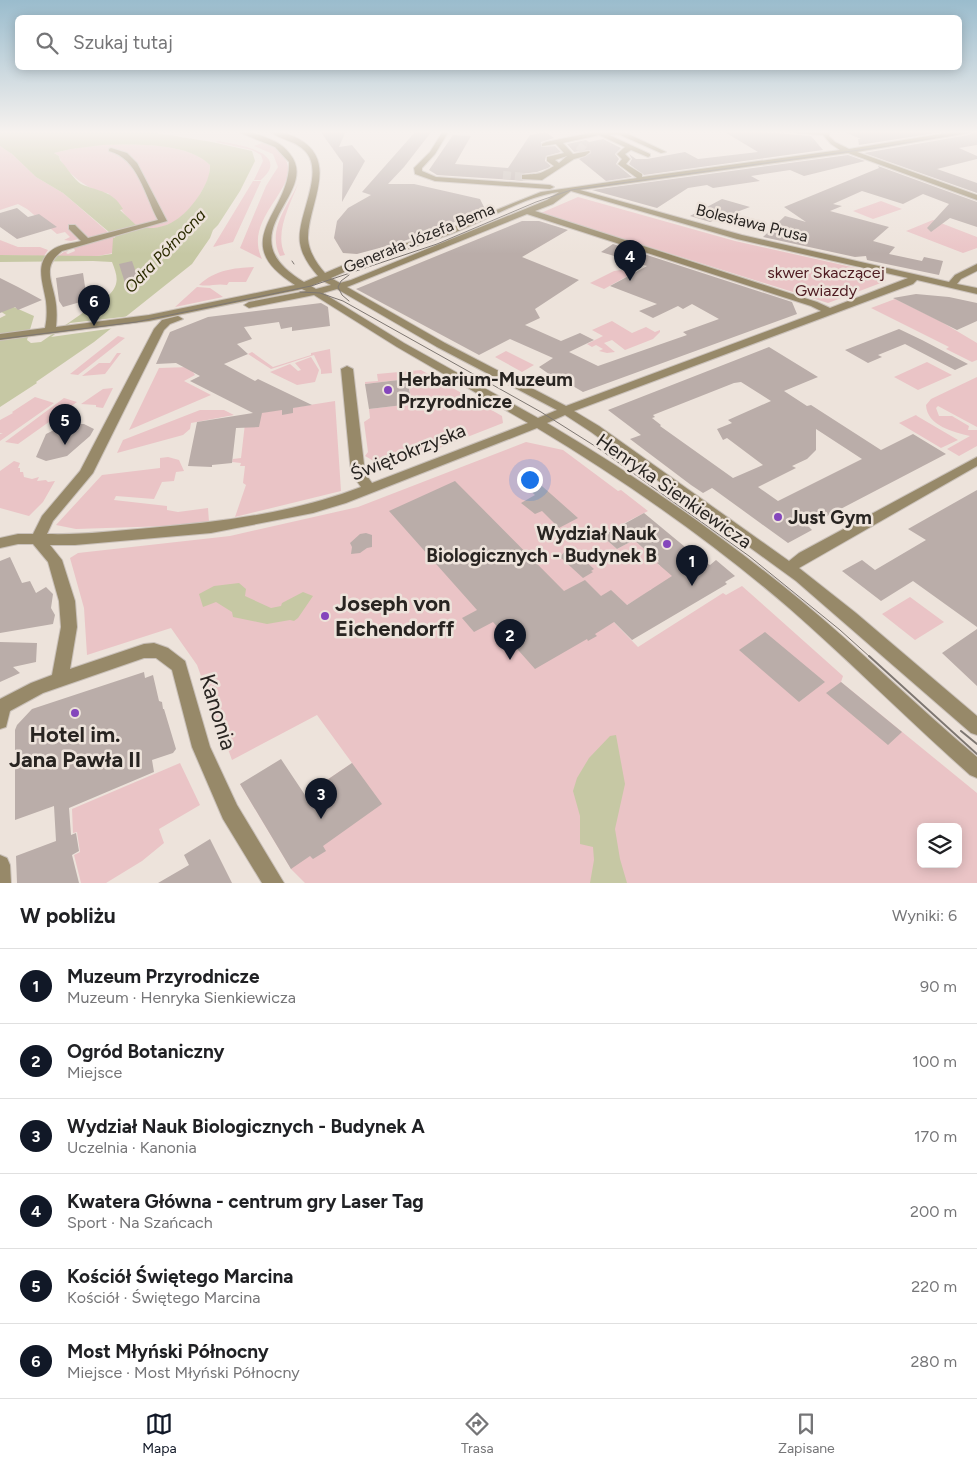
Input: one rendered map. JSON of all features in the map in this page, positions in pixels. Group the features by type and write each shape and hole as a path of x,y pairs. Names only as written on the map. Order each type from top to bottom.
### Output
{"street":[{"path":"55,330 51,301 47,291 49,259 59,249 163,221 153,206 138,172"},
{"name":"Henryka Sienkiewicza","path":"296,172 294,180 276,209 267,229 267,245 279,268 371,329 538,423 638,487 726,550 789,600 918,718 977,769"},
{"name":"Henryka Sienkiewicza","path":"317,172 304,240 309,257 325,278 336,286 566,410 789,568 850,616 977,728"},
{"name":"Bolesława Prusa","path":"418,172 435,179 523,181 570,190 752,240 977,291"},
{"path":"529,197 528,190 523,181 538,180 549,172"},
{"path":"634,172 639,176"},
{"path":"570,190 697,172"},
{"path":"906,172 977,198"},
{"name":"Generała Józefa Bema","path":"309,289 325,278 348,267 434,238 529,197 548,191 570,190"},
{"name":"Generała Józefa Bema","path":"309,289 336,286 372,275 554,200 570,190"},
{"path":"526,211 814,304 830,312"},
{"path":"72,227 87,242"},
{"name":"Generała Józefa Bema","path":"314,263 333,268 348,267"},
{"path":"952,284 958,277 977,267"},
{"name":"Świętokrzyska","path":"0,543 18,539 75,540 211,528 313,508 341,500 538,423 566,410 910,282 916,276"},
{"path":"0,337 164,318 273,301 309,289"},
{"path":"164,318 309,289"},
{"path":"60,679 69,627 68,601 55,560 37,540 48,519 86,473 164,318"},
{"path":"348,369 358,472 368,488"},
{"path":"789,568 804,557 977,461"},
{"name":"Kanonia","path":"1,712 37,688 60,679 154,650 162,653 179,666 201,747 230,812 274,883"},
{"path":"0,864 1,883"}],"green space":[{"path":"0,172 31,172 63,193 108,232 113,232 115,238 113,238 113,253 98,256 58,256 68,251 66,253 68,254 75,251 74,248 92,242 86,237 71,241 64,240 70,237 65,232 57,234 27,209 18,204 0,210"},
{"path":"70,172 209,172 209,178 194,205 175,222 159,228 144,230 134,226 108,193 86,185"},
{"path":"258,172 268,172 261,180 254,180"},
{"path":"275,172 287,172 286,181 261,224 258,241 262,259 240,248 266,186"},
{"path":"253,181 261,181 233,242 213,247"},
{"path":"298,184 284,219 281,238 285,255 280,256 276,237 277,228"},
{"name":"skwer Skaczącej Gwiazdy","path":"578,197 735,241 883,274 886,281 828,303 541,213"},
{"path":"881,201 902,209 873,219 853,211"},
{"path":"933,220 977,237 977,248 963,253 906,231"},
{"path":"0,240 18,247 40,247 48,250 44,256 0,255"},
{"path":"254,267 246,282 229,282 227,285 199,285 218,273"},
{"path":"621,270 633,273 604,289 590,283 614,271"},
{"path":"197,287 210,288 223,297 175,307"},
{"path":"895,299 940,321 977,343 977,360 972,362 946,349 949,347 871,308"},
{"path":"612,321 632,333 646,327 655,332 660,330 660,332 653,339 625,350 612,340 604,343 615,352 599,351 603,349 596,345 592,347 587,344 603,336 592,330"},
{"path":"118,336 125,338 78,375 70,374"},
{"path":"330,349 332,373 321,374 314,355 271,369 248,354 252,352 273,367 311,355 311,353"},
{"path":"506,351 534,365 522,372 495,357"},
{"path":"117,353 121,353 105,374 82,376 99,363 110,363"},
{"path":"311,357 319,370 315,382 297,385 270,372 290,364 298,371 301,370 295,363"},
{"path":"927,362 952,375 918,390 894,377"},
{"path":"202,367 193,372 195,375 184,381 211,395 129,430 159,368"},
{"path":"421,370 502,416 503,423 378,472 375,471 372,460 365,456 368,452 364,422 370,418 369,409 420,403 418,396 411,397 407,379 365,384 365,382 378,381 377,374"},
{"path":"977,377 977,427 938,406 936,408 939,416 952,416 969,426 968,430 977,430 977,446 959,456 947,449 970,436 949,430 936,423 931,418 926,405 931,399"},
{"path":"113,388 103,408 96,407 96,405 81,404 103,389"},
{"path":"35,397 54,403 0,441 0,434 3,434 0,433 0,420"},
{"path":"64,398 77,402 18,444 5,442"},
{"path":"335,401 341,491 235,517 246,485 243,483 245,466 240,466 241,463 232,462 233,459 241,458 246,415"},
{"path":"200,410 224,410 234,415 191,423 190,429 183,435 117,453 123,440"},
{"path":"916,415 958,440 941,448 899,423"},
{"path":"526,442 563,450 648,511 601,535 617,549 634,540 659,562 660,566 662,565 682,573 665,583 663,582 653,590 651,589 608,616 638,647 723,593 726,595 742,586 843,676 841,682 977,793 977,883 305,883 291,869 240,784 315,800 330,790 324,782 352,763 317,715 232,760 197,665 171,628 87,655 84,608 70,558 78,553 230,536 358,507"},
{"path":"168,457 179,460 184,471 176,472 174,481 162,482 154,499 116,496 114,500 167,506 167,510 178,512 208,508 209,522 168,526 76,529 56,525 102,475 160,468 160,458"},
{"path":"14,461 20,463 18,468 20,468 20,472 23,472 24,477 32,479 39,477 37,481 55,481 43,502 29,516 0,508 0,471"},
{"path":"910,597 944,622 915,640 882,614"},
{"path":"180,763 200,805 159,829 164,843 142,861 106,883 81,883 74,855 80,852 77,832 73,833 72,809"}],"water":[{"name":"Odra Północna","path":"31,172 69,172 81,184 105,192 114,198 123,209 120,210 136,225 134,226 155,228 173,222 194,203 207,180 209,172 249,172 240,191 192,264 94,342 0,407 0,318 6,315 0,311 7,304 34,316 27,340 31,343 41,342 110,294 117,279 112,262 0,262 0,255 98,256 112,254 113,238 115,238 113,232 109,232 63,193"},
{"path":"239,583 246,589 245,596 271,608 281,606 282,603 303,592 313,596 294,621 267,624 233,617 232,612 216,602 203,607 199,594 214,586"},
{"path":"616,735 625,784 615,829 620,859 627,883 590,883 594,860 593,847 580,844 580,816 573,791 577,778 589,758 610,736"}],"pier":[{"path":"131,316 115,328 51,337 70,323"}],"building":[{"path":"343,172 359,172 342,202"},
{"path":"380,172 399,172 388,184 414,184 480,199 485,209 433,231 398,243 357,254 343,253 334,238 337,221 348,208 371,195 362,192"},
{"path":"433,172 535,172 521,174 521,180 529,181 437,175"},
{"path":"595,172 626,172 632,177 606,181"},
{"path":"640,172 664,172 644,175"},
{"path":"722,172 776,172 751,176 760,181 713,188 707,185 688,188 657,208 592,190"},
{"path":"795,172 819,172 804,176"},
{"path":"869,172 895,172 977,202 977,227 950,218 931,232 927,228 949,204 923,194 903,204 862,191 833,204 842,206 830,211 889,227 873,241 895,247 889,254 922,261 924,257 943,261 939,275 867,260 866,256 855,257 763,237 785,216 806,222 784,207"},
{"path":"918,172 946,172 977,183 977,193"},
{"path":"722,199 750,207 710,222 690,216"},
{"path":"17,208 28,217 39,214 57,227 17,239 0,227 0,213"},
{"path":"522,221 539,221 568,230 522,257 579,280 535,309 540,318 525,325 561,341 580,333 594,340 569,352 598,366 687,335 683,332 719,319 692,304 683,309 678,306 653,318 639,311 657,304 610,286 647,266 601,252 613,244 792,302 797,314 583,392 561,379 556,379 539,367 553,358 510,339 479,355 356,289"},
{"path":"132,261 139,281 125,283 119,264"},
{"path":"83,273 86,293 91,299 63,307 59,301 56,278"},
{"path":"0,278 42,300 18,310 15,307 0,313"},
{"path":"916,294 949,297 977,303 977,321 957,330 893,298"},
{"path":"321,303 328,307 330,326 292,331 292,327 281,329 279,322 244,327 252,339 237,344 248,354 224,364 255,381 258,379 312,405 293,408 293,413 282,415 282,410 262,413 259,427 236,428 232,463 212,465 212,467 188,466 197,422 253,413 190,381 200,376 176,363 156,364 170,332 208,317"},
{"path":"899,329 968,364 955,370 905,344 878,355 882,357 868,363 845,350"},
{"path":"769,347 818,377 784,391 807,406 811,405 881,450 913,434 946,454 808,526 812,530 788,543 712,488 703,493 691,485 630,439 641,435 608,410","holes":["741,382 771,401 728,420 732,423 717,429 723,440 727,438 763,465 733,478 660,426 652,418 655,417 653,415 734,383","816,429 862,459 778,501 758,487 796,468 792,466 807,459 816,450"]},
{"name":"Herbarium-Muzeum Przyrodnicze","path":"407,379 412,404 369,409 365,384"},
{"path":"72,424 84,424 94,429 90,436 67,456 46,461 36,457 46,434 58,428 66,434"},
{"path":"534,479 578,518 559,528 542,511 535,514 521,503 535,495 522,484"},
{"path":"455,481 564,591 585,580 601,596 611,590 627,605 672,576 634,540 617,549 602,536 644,513 702,561 710,565 716,560 735,576 725,582 727,584 632,640 614,622 595,634 597,636 588,641 587,639 535,669 493,622 474,632 462,618 477,610 389,511"},
{"path":"977,490 977,627 913,581 881,601 842,571 862,560 875,570 926,540 908,529"},
{"path":"360,534 372,535 372,547 360,553 351,554 352,547 350,543"},
{"path":"565,551 576,560 581,557 594,569 591,571 593,572 583,578 560,557"},
{"path":"10,557 22,583 30,581 36,593 46,587 53,594 51,608 55,615 53,624 0,633 0,561"},
{"path":"977,629 977,686 942,653"},
{"path":"765,632 825,682 799,702 739,650"},
{"path":"0,642 37,643 36,662 13,667 20,673 0,682"},
{"path":"144,672 145,678 153,675 159,701 162,702 176,749 173,753 152,760 154,772 69,808 71,835 76,833 79,851 72,855 79,883 17,883 16,856 56,841 54,806 15,820 15,730 17,725 32,709"},
{"path":"841,682 902,732 888,745 826,693"},
{"path":"281,759 311,804 330,790 324,782 352,763 382,804 323,846 326,851 313,859 310,856 291,869 240,784"},
{"path":"210,839 232,883 158,883 189,865 184,855"}],"tunnel":[{"path":"503,175 525,177"}],"tram line":[{"path":"0,339 136,322 311,286 437,244 536,202 571,190 699,172"},
{"path":"349,275 341,281 338,287 342,295 349,301"},
{"path":"300,292 320,293 343,301 541,412 598,448 749,556 840,630 870,657"},
{"path":"869,656 977,754"},
{"path":"961,731 977,744"}],"place":[{"name":"Kwatera Główna - centrum gry Laser Tag","path":"630,281"},
{"name":"Most Młyński Północny","path":"94,326"},
{"name":"Herbarium-Muzeum Przyrodnicze","path":"388,390"},
{"name":"Kościół Świętego Marcina","path":"65,445"},
{"name":"Just Gym","path":"778,517"},
{"name":"Wydział Nauk Biologicznych - Budynek B","path":"667,544"},
{"name":"Muzeum Przyrodnicze","path":"692,586"},
{"name":"Joseph von Eichendorff","path":"325,616"},
{"name":"Ogród Botaniczny","path":"510,660"},
{"name":"Hotel im. Jana Pawła II","path":"75,713"},
{"name":"Wydział Nauk Biologicznych - Budynek A","path":"321,819"}]}
